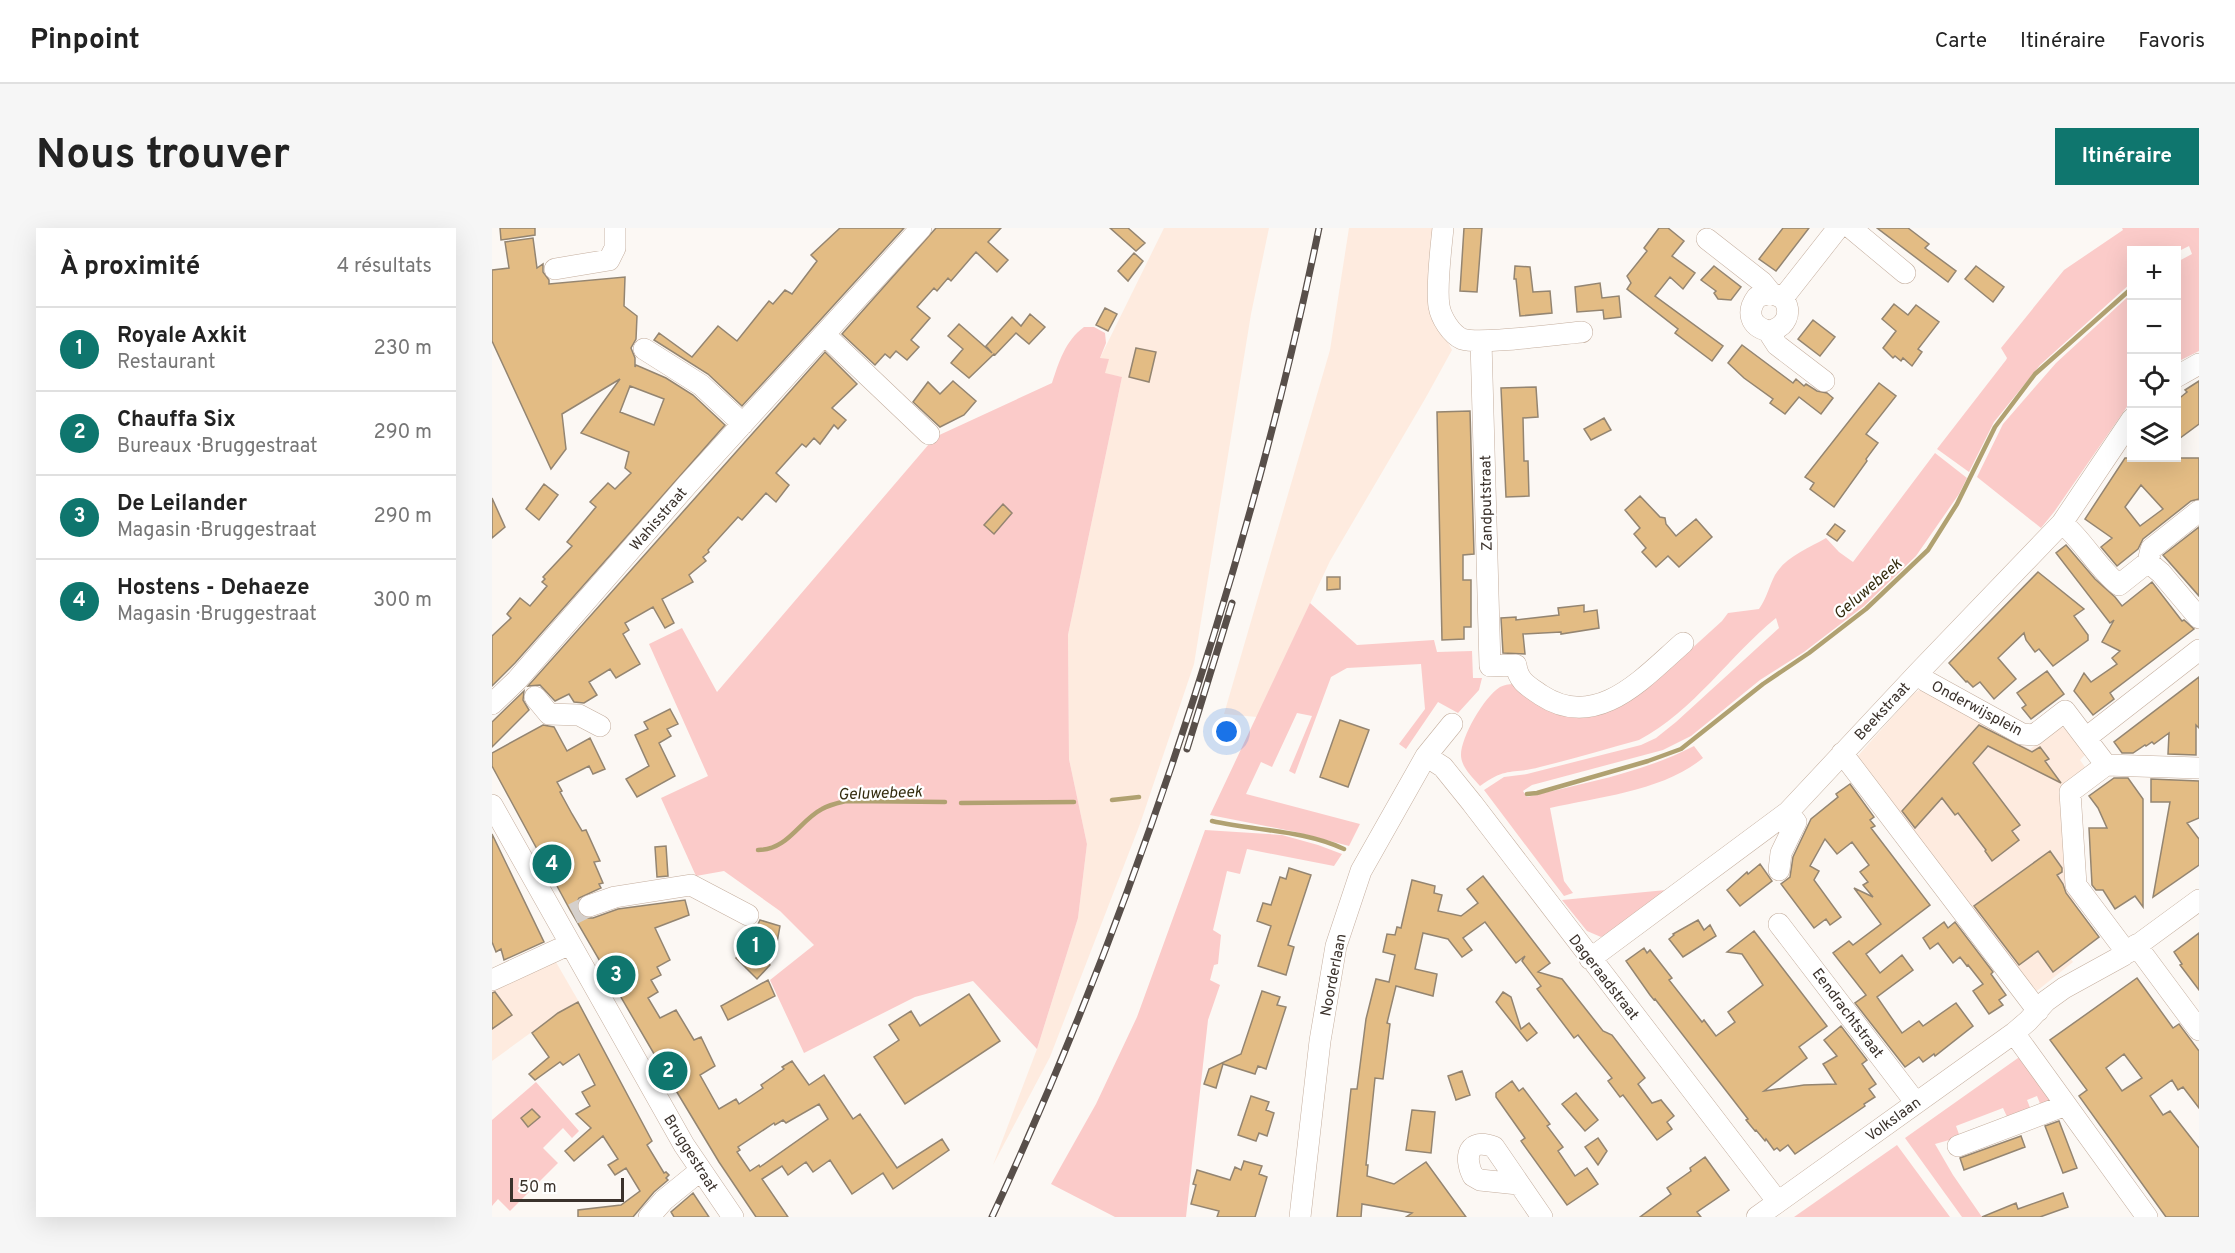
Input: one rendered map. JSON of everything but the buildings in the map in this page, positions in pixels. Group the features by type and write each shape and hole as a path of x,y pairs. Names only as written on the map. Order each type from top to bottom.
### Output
{"street":[{"path":"555,269 609,260 615,248 615,228"},
{"name":"Wahisstraat","path":"492,704 525,688 743,424 921,228"},
{"path":"1443,228 1439,305 1452,332 1462,339 1481,340 1582,332"},
{"path":"1824,381 1777,345 1768,331 1755,324 1750,310 1757,297 1777,295 1838,228"},
{"path":"1851,228 1905,273"},
{"path":"1707,239 1787,304 1787,320 1776,330 1768,331"},
{"path":"825,335 929,434"},
{"name":"Zandputstraat","path":"1481,340 1490,666 1516,664 1517,676 1526,685 1548,700 1579,708 1601,704 1633,688 1683,643"},
{"path":"644,349 701,385 743,424"},
{"path":"2181,374 2199,364"},
{"name":"Beekstraat","path":"1590,958 1788,812 2062,523 2127,426"},
{"path":"2062,523 2077,536 2111,579 2119,585 2148,562 2151,549 2199,512"},
{"path":"2148,562 2161,573 2199,618"},
{"path":"2086,738 2199,650"},
{"name":"Onderwijsplein","path":"1918,673 1926,681 2022,734 2034,735 2065,711 2106,765"},
{"path":"525,688 549,714 579,715 600,726"},
{"name":"Noorderlaan","path":"1300,1217 1320,1041 1336,946 1361,871 1426,756 1452,724"},
{"path":"1842,753 2027,1022 2066,1105 2141,1216"},
{"name":"Dageraadstraat","path":"1426,756 1443,767 1778,1202"},
{"path":"2199,768 2106,765 2070,792 2076,885 2199,1030"},
{"name":"Bruggestraat","path":"492,805 573,914 570,944 684,1145 733,1217"},
{"path":"1779,870 1781,853 1796,822 1788,812"},
{"path":"573,914 615,897 691,885 748,915"},
{"name":"Volkslaan","path":"1757,1217 2027,1022 2046,1001 2064,988 2084,975 2104,968 2199,900"},
{"name":"Eendrachtstraat","path":"1779,924 1916,1103"},
{"path":"492,980 570,944"},
{"path":"1958,1146 2066,1105"},
{"path":"649,1217 664,1200 701,1170"},
{"path":"1518,1184 1542,1217"}],"shaded area":[{"path":"1164,228 1269,228 1251,314 1194,664 1140,824 1050,1057 993,1165 1037,1049 1078,918 1087,844 1069,759 1068,635 1122,377 1105,374 1100,358"},
{"path":"1349,228 1437,228 1441,328 1452,350 1330,561 1257,717 1224,714 1330,350"},
{"path":"2122,228 2199,228 2199,351 2181,360 2181,260 2192,254 2189,246 2181,250 2181,246 2127,246 2127,287 2040,365 1994,422 1969,472 1937,449 2006,360 2001,348 2064,270 2123,230"},
{"path":"2127,298 2127,407 2041,528 1977,477 2003,424 2056,363"},
{"path":"1084,327 1094,327 1105,333 1106,343 1100,358 1109,359 1105,373 1122,377 1068,635 1069,759 1087,844 1078,918 1037,1049 973,981 915,997 804,1053 770,980 814,945 780,911 724,871 696,876 661,798 708,776 649,644 682,628 717,692 935,437 1052,383 1067,345"},
{"path":"1935,453 1967,478 1959,494 1916,556 1864,606 1804,652 1760,680 1691,736 1663,750 1532,785 1523,791 1527,797 1612,776 1654,763 1694,746 1703,758 1687,769 1650,785 1550,808 1564,881 1573,893 1564,896 1484,790 1504,777 1527,774 1641,745 1656,738 1779,628 1776,618 1694,699 1659,728 1639,740 1540,767 1504,773 1480,786 1465,768 1461,755 1469,728 1487,699 1500,687 1513,684 1563,712 1689,651 1728,613 1759,609 1779,569 1798,554 1826,538 1839,552 1853,562"},
{"path":"1310,603 1357,645 1434,640 1437,652 1472,651 1473,678 1482,678 1479,690 1458,713 1438,702 1406,749 1399,744 1425,709 1421,664 1347,668 1331,677 1295,774 1289,771 1312,716 1297,713 1272,767 1261,762 1246,794 1360,824 1349,846 1296,832 1210,815"},
{"path":"1921,689 2030,749 2060,728 2067,727 2087,753 2080,760 2085,767 2060,788 2068,888 2076,901 2045,923 2073,962 2033,994 1856,758 1913,694"},
{"path":"1205,830 1282,835 1342,854 1334,866 1247,849 1240,874 1227,871 1213,930 1221,935 1218,964 1214,965 1210,980 1220,985 1208,1020 1186,1217 1115,1217 1051,1184 1096,1104 1137,1017"},
{"path":"1666,890 1601,937 1587,931 1562,900"},
{"path":"553,957 579,1002 558,1013 492,1061 492,982"},
{"path":"2018,1058 2025,1059 2050,1100 2041,1106 2037,1096 2027,1100 2031,1110 2008,1119 2003,1108 1956,1126 1960,1137 1935,1144 1982,1217 1962,1217 1905,1138"},
{"path":"536,1082 579,1131 572,1138 563,1128 543,1148 558,1163 510,1211 498,1199 492,1206 492,1120"},
{"path":"1897,1145 1950,1217 1794,1217"}],"waterway":[{"name":"Geluwebeek","path":"1527,794 1648,761 1681,749 1763,684 1809,653 1866,609 1928,550 1957,504 1995,427 2035,374 2127,292"},
{"name":"Geluwebeek","path":"1112,800 1139,797"},
{"name":"Geluwebeek","path":"758,850 777,845 814,814 846,801 945,802"},
{"name":"Geluwebeek","path":"961,803 1074,802"},
{"name":"Geluwebeek","path":"1212,821 1296,834 1344,849"}],"tunnel":[{"path":"573,914 589,906"}],"railway":[{"path":"992,1217 1085,1002 1140,856 1191,708 1258,483 1297,331 1319,228"},
{"path":"1187,749 1232,603"}],"place":[{"name":"Hostens - Dehaeze","path":"552,864"},
{"name":"Royale Axkit","path":"756,946"},
{"name":"De Leilander","path":"616,975"},
{"name":"Chauffa Six","path":"668,1071"}]}
